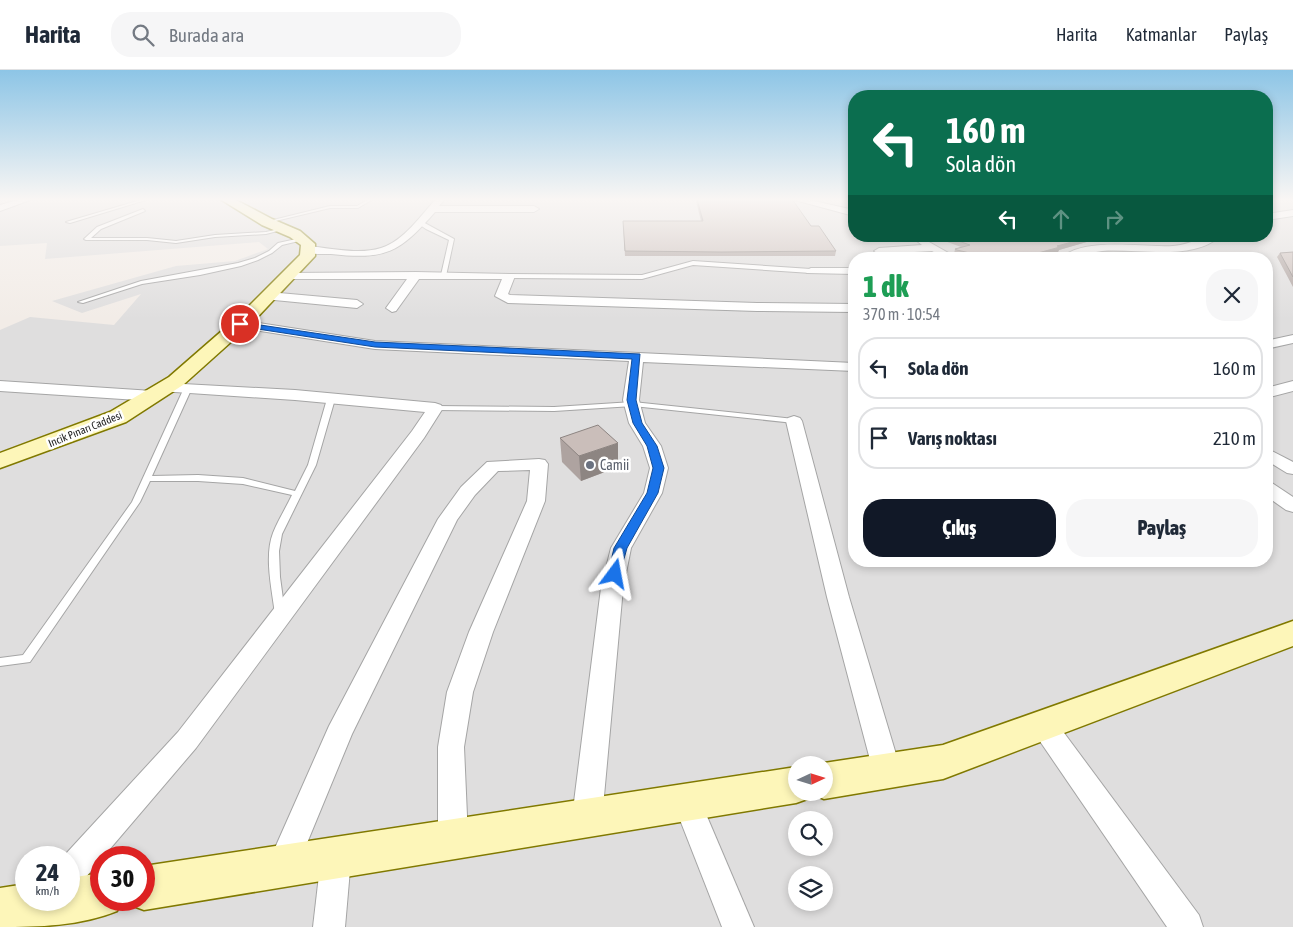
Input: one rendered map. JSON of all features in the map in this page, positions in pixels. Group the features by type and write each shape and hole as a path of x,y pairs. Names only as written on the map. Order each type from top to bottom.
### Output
{"main road":[{"path":"299,239 304,244"},
{"name":"Incik Pınarı Caddesi","path":"0,461 118,417 176,381 240,324 307,256 304,244"},
{"path":"833,780 944,762 1293,633"},
{"path":"155,886 788,786"}],"street":[{"path":"304,244 379,252 390,248 400,239"},
{"path":"924,242 941,252"},
{"path":"1088,252 1101,248 1181,249 1204,242"},
{"path":"879,251 933,248"},
{"path":"811,270 848,271"},
{"path":"392,308 416,275"},
{"path":"288,276 509,276 501,296 508,299 730,307 848,308"},
{"path":"268,296 357,304"},
{"path":"240,324 375,344 848,367"},
{"path":"1273,343 1293,339"},
{"path":"587,818 612,588 620,548 652,493 659,468 652,446 638,423 631,400 637,356"},
{"path":"0,386 159,392 187,390 435,408 418,434 187,740 80,863"},
{"path":"1273,391 1293,386"},
{"path":"794,421 838,597 887,771"},
{"path":"1273,457 1293,469"},
{"path":"282,866 305,805 348,712 448,519 468,491 493,466 539,464 536,501 482,632 460,692 451,747 453,839"},
{"path":"1273,492 1293,506"},
{"path":"1044,726 1187,927"},
{"path":"687,802 738,927"},
{"path":"329,927 336,858"}],"lane":[{"path":"87,239 86,240 146,239 176,242 196,239"},
{"path":"444,275 452,239"},
{"path":"81,302 149,281 191,275 256,259 275,251 280,244 304,244"},
{"path":"509,276 642,277 693,263 811,270"},
{"path":"0,662 26,659 136,502 187,390"},
{"path":"281,615 275,577 274,552 278,534 312,465 331,399"},
{"path":"435,408 554,409 633,404 794,421"},
{"path":"146,479 198,478 243,481 298,494"}],"shaded area":[{"path":"0,239 848,239 848,242 1273,242 1273,239 1293,239 1293,927 0,927 0,330 30,317 114,325 141,294 82,313 52,301 176,266 235,261 268,249 259,242 45,259 47,243 0,246"}],"building":[{"path":"624,239 828,239 836,251 721,252 625,251"},
{"path":"961,242 1072,242 1042,252 965,252 955,249 970,245"},
{"path":"1293,252 1293,277 1280,253"},
{"path":"598,425 618,443 579,456 560,438"}],"place":[{"name":"Camii","path":"590,465"}],"route":[{"path":"240,324 375,344 637,356 631,400 638,423 652,446 659,468 652,493 620,548 615,574"}]}
